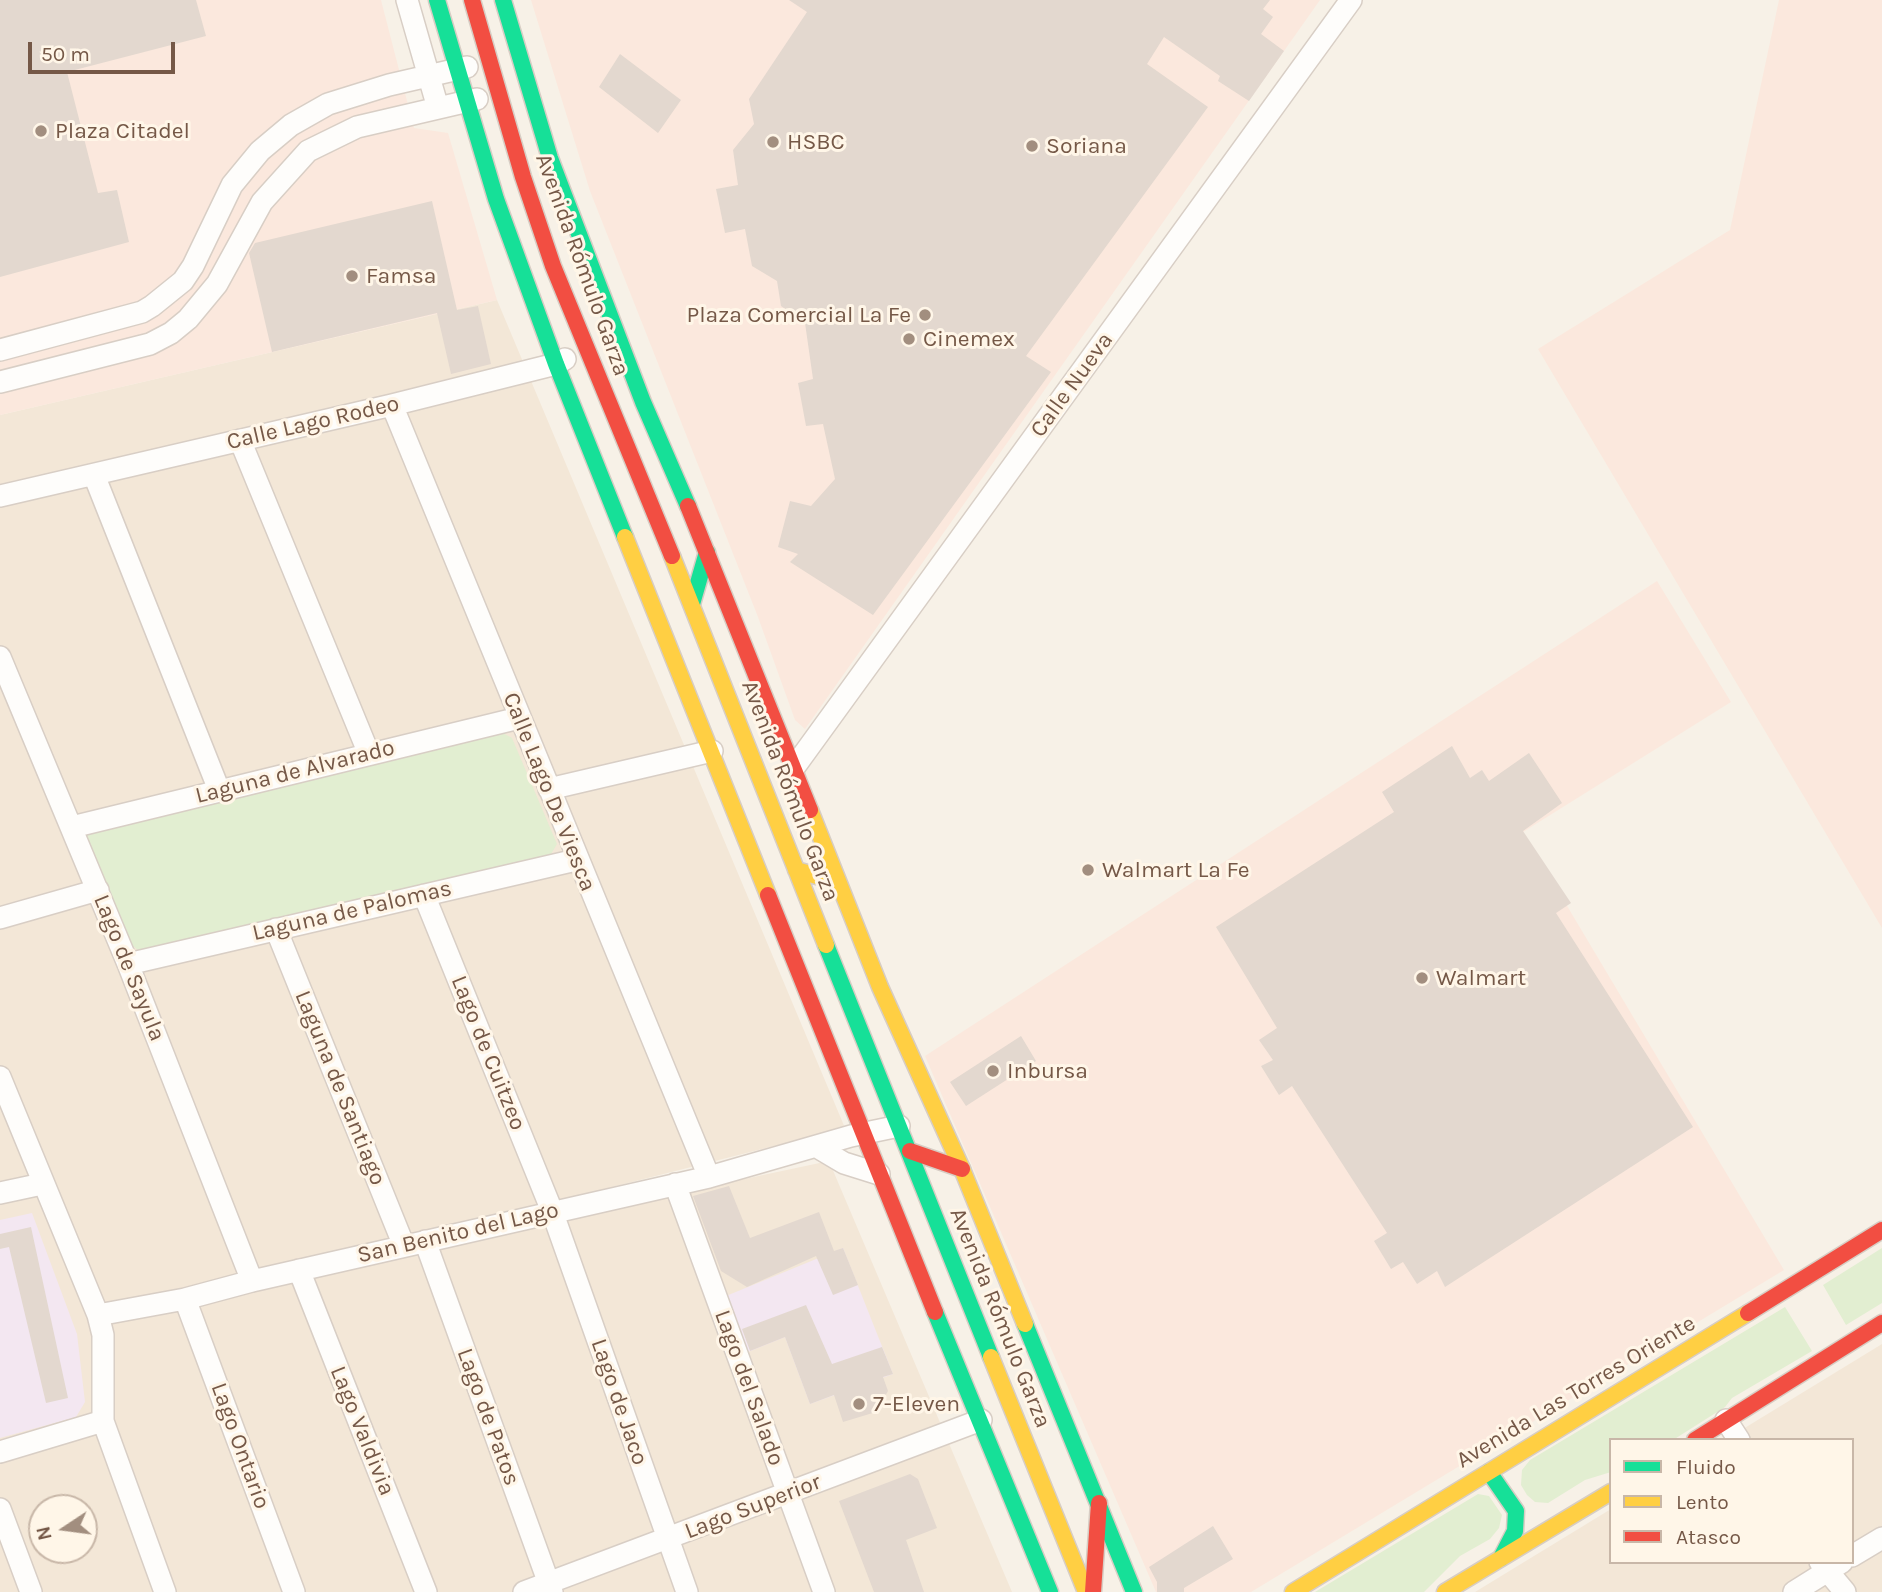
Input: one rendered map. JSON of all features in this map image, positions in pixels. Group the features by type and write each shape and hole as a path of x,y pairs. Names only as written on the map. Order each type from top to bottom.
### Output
{"main road":[{"name":"Avenida Rómulo Garza","path":"472,0 549,253 1086,1592"},
{"path":"503,0 529,90 569,210 643,402 707,552 838,882 961,1169 1134,1592"},
{"path":"438,2 496,198 556,364 864,1133 878,1174 1050,1592"},
{"path":"692,604 707,552"},
{"path":"796,870 838,882"},
{"path":"910,1152 961,1169"},
{"name":"Avenida Las Torres Oriente","path":"1293,1592 1882,1230"},
{"path":"1698,1438 1882,1323"},
{"path":"1495,1468 1535,1513 1548,1519 1569,1517"},
{"path":"1495,1468 1516,1511 1515,1531 1502,1558"},
{"path":"1445,1592 1609,1493"},
{"path":"1093,1592 1099,1503"}],"street":[{"path":"407,0 438,108"},
{"name":"Calle Nueva","path":"793,769 1351,0"},
{"path":"414,24 452,47 511,26"},
{"path":"0,350 142,312 152,306 183,281 232,185 260,151 291,125 328,104 490,61 529,90"},
{"path":"0,383 150,344 171,332 188,319 217,284 262,202 308,151 357,127 499,94"},
{"name":"Calle Lago Rodeo","path":"0,496 556,364 586,347 614,325"},
{"name":"Calle Lago De Viesca","path":"392,405 550,789 576,860 709,1177"},
{"path":"240,440 369,754"},
{"path":"94,475 219,790"},
{"name":"Lago de Sayula","path":"0,657 128,964 252,1281"},
{"name":"Laguna de Alvarado","path":"72,827 519,718"},
{"path":"550,789 712,751"},
{"name":"Laguna de Palomas","path":"128,964 576,860"},
{"path":"0,918 98,890"},
{"name":"Lago de Cuitzeo","path":"424,895 552,1211"},
{"name":"Laguna de Santiago","path":"276,929 404,1246"},
{"path":"0,1077 98,1315 104,1354 103,1421 165,1592"},
{"name":"San Benito del Lago","path":"98,1315 185,1299 552,1211 709,1177 864,1133 899,1126"},
{"path":"817,1147 844,1163 878,1174"},
{"path":"0,1193 42,1184"},
{"name":"Lago del Salado","path":"675,1184 824,1592"},
{"name":"Lago de Jaco","path":"552,1211 687,1592"},
{"name":"Lago de Patos","path":"425,1241 550,1587"},
{"name":"Lago Valdivia","path":"299,1270 426,1592"},
{"name":"Lago Ontario","path":"185,1299 294,1592"},
{"name":"Lago Superior","path":"524,1592 550,1587 667,1539 981,1420"},
{"path":"1726,1420 1738,1438"},
{"path":"0,1452 103,1421"},
{"path":"0,1509 31,1592"},
{"path":"1854,1555 1882,1538"},
{"path":"1794,1592 1829,1565 1845,1592"}],"shaded area":[{"path":"0,0 381,0 414,128 448,133 497,300 0,415"},
{"name":"Plaza Comercial La Fe","path":"531,0 1320,0 805,729 795,720 758,617 590,191"},
{"path":"1779,0 1882,0 1882,928 1538,349 1730,230"},
{"path":"497,300 845,1128 123,1311 829,1161 1012,1592 0,1592 0,415"},
{"path":"1657,581 1731,702 1523,832 1784,1270 1251,1592 1156,1592 925,1056"},
{"path":"32,1213 77,1334 85,1402 76,1417 0,1438 0,1220"},
{"path":"843,1248 893,1374 810,1404 785,1337 748,1352 726,1296"},
{"path":"1882,1344 1882,1592 1475,1592 1609,1510 1609,1564 1854,1564 1854,1438 1728,1438"}],"green space":[{"path":"501,732 512,738 557,844 551,854 138,950 128,942 81,838 89,827"},
{"path":"1882,1248 1882,1303 1846,1325 1823,1285"},
{"path":"1785,1307 1812,1351 1732,1398 1725,1407 1676,1438 1609,1438 1609,1473 1585,1480 1548,1503 1535,1502 1521,1485 1522,1470 1530,1460"},
{"path":"1478,1494 1489,1496 1502,1515 1499,1528 1490,1539 1460,1556 1424,1592 1315,1592"}],"building":[{"name":"Plaza Citadel","path":"0,0 196,0 206,36 67,72 98,193 117,190 129,242 0,277"},
{"name":"Plaza Comercial La Fe","path":"789,0 1270,0 1263,9 1273,17 1261,34 1284,51 1249,101 1218,81 1220,76 1164,37 1147,64 1208,107 1026,356 1051,372 873,615 790,562 798,554 778,547 790,501 811,506 835,479 823,424 806,426 798,383 813,379 805,323 781,306 777,281 752,266 745,229 725,233 716,189 738,185 733,150 754,124 749,99 807,12"},
{"path":"620,54 681,100 658,133 599,87"},
{"name":"Famsa","path":"432,201 457,310 478,306 491,364 451,374 437,313 272,352 249,253 255,243"},
{"name":"Walmart","path":"1452,746 1470,778 1482,770 1489,781 1529,753 1562,803 1523,831 1571,903 1556,913 1693,1127 1445,1287 1437,1271 1417,1284 1403,1262 1391,1269 1374,1241 1387,1233 1292,1086 1279,1095 1261,1066 1273,1060 1259,1040 1277,1028 1216,927 1394,812 1382,792"},
{"name":"Inbursa","path":"1021,1036 1036,1061 966,1106 950,1082"},
{"path":"729,1186 750,1238 819,1212 834,1251 843,1248 858,1285 833,1295 816,1256 747,1287 721,1271 693,1196"},
{"path":"31,1227 68,1398 46,1403 9,1247 0,1249 0,1234"},
{"path":"806,1305 832,1364 882,1347 893,1374 883,1377 888,1391 876,1412 843,1422 834,1395 810,1404 785,1337 750,1351 742,1329"},
{"path":"910,1474 918,1479 937,1528 906,1540 924,1592 874,1592 839,1501"},
{"path":"1213,1526 1233,1559 1184,1588 1184,1592 1157,1592 1157,1582 1149,1567"}],"traffic: fast":[{"path":"437,0 496,199 556,364 625,537"},
{"path":"503,0 550,158 643,402 688,506"},
{"path":"692,604 707,552"},
{"path":"826,945 991,1357"},
{"path":"935,1312 1050,1592"},
{"path":"1025,1324 1134,1592"},
{"path":"1489,1472 1516,1511 1515,1531 1501,1558"}],"traffic: slow":[{"path":"625,537 768,895"},
{"path":"672,556 826,945"},
{"path":"810,810 880,987 962,1169 1025,1324"},
{"path":"796,870 838,882"},
{"path":"1293,1592 1748,1313"},
{"path":"991,1357 1086,1592"},
{"path":"1445,1592 1609,1493"}],"traffic: jam":[{"path":"472,0 523,177 553,266 672,556"},
{"path":"688,506 810,810"},
{"path":"768,895 935,1312"},
{"path":"910,1151 962,1169"},
{"path":"1748,1313 1882,1230"},
{"path":"1698,1438 1882,1323"},
{"path":"1093,1592 1099,1503"}],"place":[{"name":"Plaza Citadel","path":"41,131"},
{"name":"HSBC","path":"773,142"},
{"name":"Soriana","path":"1032,146"},
{"name":"Famsa","path":"352,276"},
{"name":"Plaza Comercial La Fe","path":"925,315"},
{"name":"Cinemex","path":"909,339"},
{"name":"Walmart La Fe","path":"1088,870"},
{"name":"Walmart","path":"1422,978"},
{"name":"Inbursa","path":"993,1071"},
{"name":"7-Eleven","path":"859,1404"}]}
